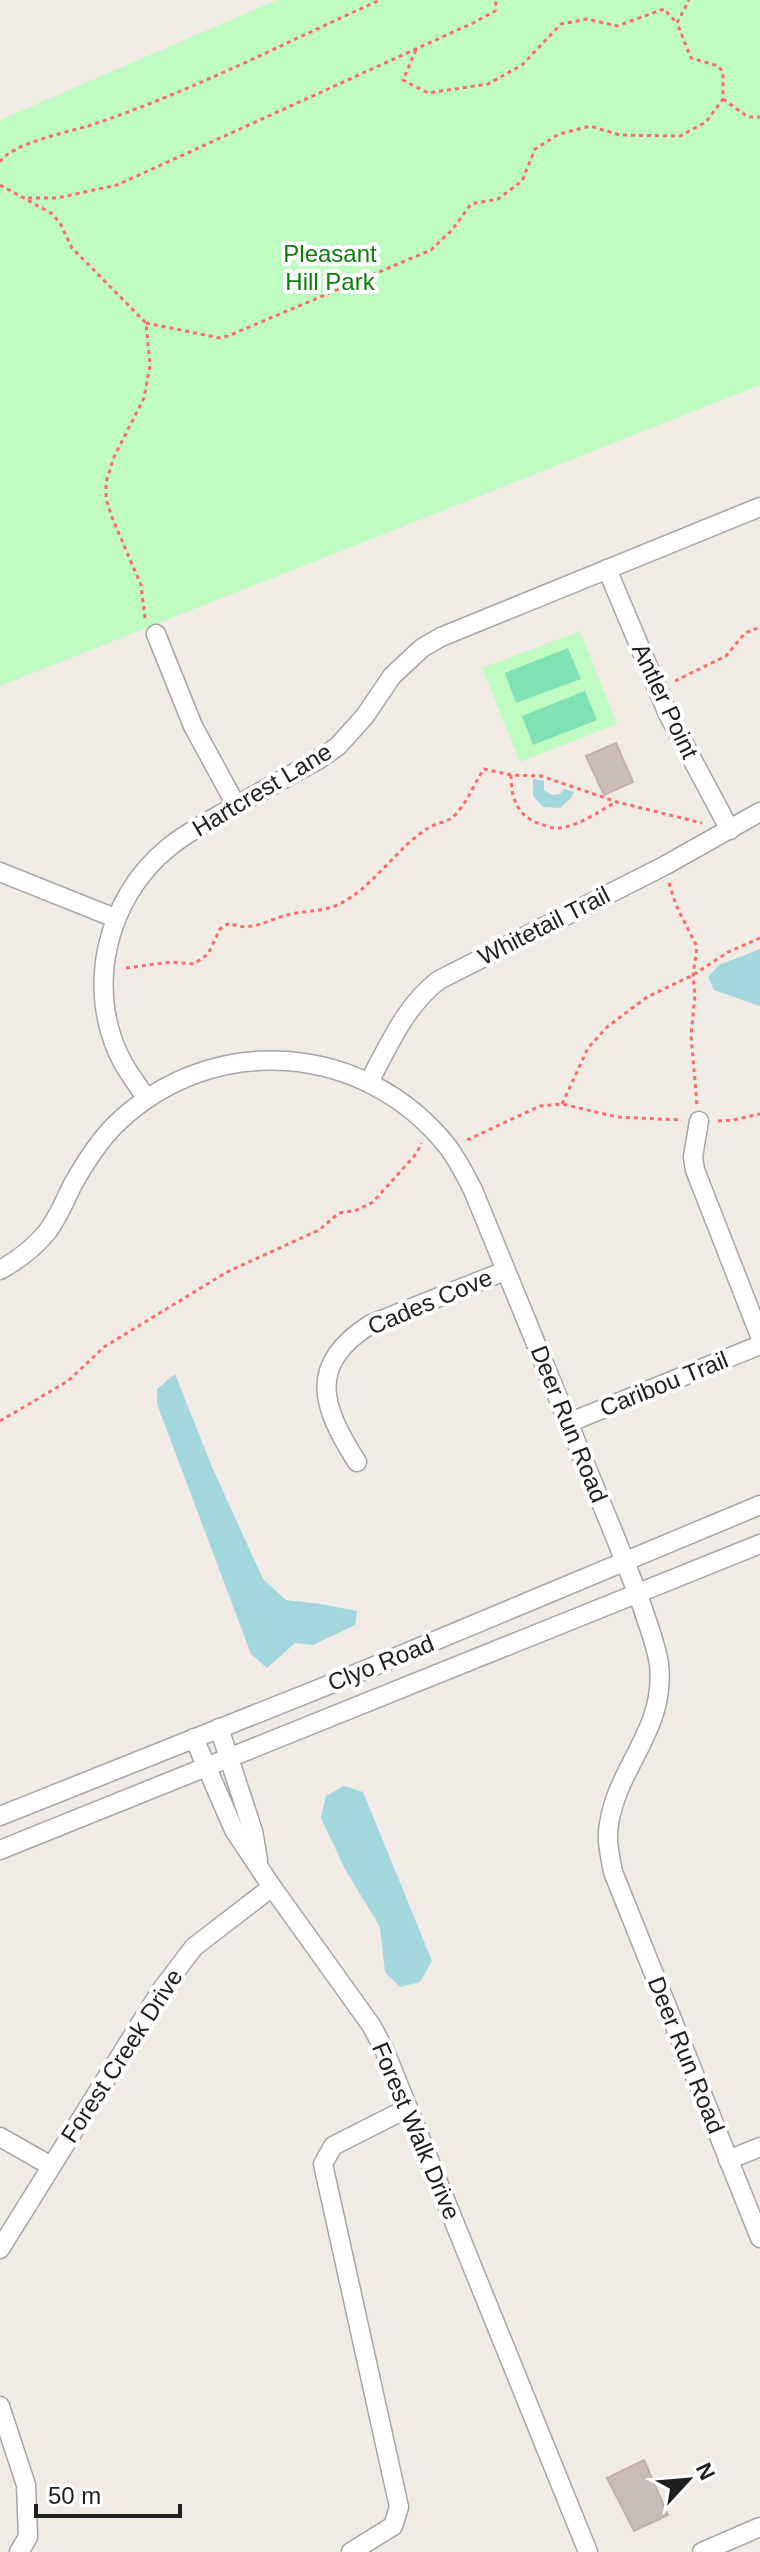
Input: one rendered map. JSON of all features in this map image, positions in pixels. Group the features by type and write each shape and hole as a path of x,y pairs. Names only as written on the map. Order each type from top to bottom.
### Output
{"street":[{"name":"Hartcrest Lane","path":"146,1098 122,1062 111,1033 105,1001 104,969 115,918 123,902 168,848 338,746 365,716 392,676 422,648 441,637 760,507"},
{"name":"Antler Point","path":"607,569 668,714 730,830"},
{"path":"156,634 193,726 236,805"},
{"name":"Whitetail Trail","path":"369,1082 404,1017 425,991 439,980 664,866 760,812"},
{"path":"0,872 115,918"},
{"name":"Deer Run Road","path":"0,1270 32,1248 49,1230 95,1149 115,1125 146,1098 203,1070 244,1061 288,1060 339,1070 369,1082 402,1103 449,1148 473,1190 625,1559 652,1635 658,1661 659,1692 651,1725 614,1801 608,1844 618,1888 760,2238"},
{"path":"699,1121 693,1157 695,1170 760,1336"},
{"name":"Cades Cove","path":"357,1462 336,1429 326,1393 327,1377 340,1349 371,1324 505,1271"},
{"name":"Caribou Trail","path":"568,1423 760,1345"},
{"name":"Clyo Road","path":"0,1816 341,1680 760,1505"},
{"name":"Clyo Road","path":"0,1850 760,1544"},
{"path":"219,1728 253,1831 259,1866"},
{"name":"Forest Walk Drive","path":"194,1738 234,1830 371,2025 384,2049 588,2552"},
{"name":"Forest Creek Drive","path":"0,2249 162,1989 194,1947 272,1887"},
{"path":"351,2552 393,2526 399,2507 323,2164 333,2146 408,2108"},
{"path":"0,2137 51,2166"},
{"path":"728,2160 760,2147"},
{"path":"0,2406 26,2485 28,2537 19,2552"},
{"path":"702,2552 760,2527"}],"path":[{"path":"0,162 5,155 18,148 96,123 192,85 380,0"},
{"path":"24,197 57,198 117,185 416,50 495,11 496,0"},
{"path":"677,23 689,0"},
{"path":"0,185 51,213 60,223 72,248 146,323 220,338 431,250 452,230 471,204 498,199 522,181 535,149 559,134 590,126 620,135 680,136 706,122 723,99 722,68 691,58 677,23 664,9 617,26 587,19 561,24 522,65 488,84 428,93 403,80 416,50"},
{"path":"723,99 748,117 760,117"},
{"path":"146,323 150,365 144,398 114,457 106,482 106,498 141,585 143,615 156,634"},
{"path":"657,690 726,656 745,633 760,627"},
{"path":"126,968 171,962 194,964 208,954 220,929 229,923 238,927 267,924 284,915 336,905 358,893 378,871 429,827 452,819 468,799 484,769 511,775 541,776 617,802 730,830"},
{"path":"511,775 511,791 518,810 533,821 557,829 617,802"},
{"path":"664,866 676,905 697,947 691,1035 699,1121"},
{"path":"562,1104 588,1048 607,1027 647,997 693,975 728,952 760,938"},
{"path":"449,1148 540,1106 562,1104 617,1117 699,1121 733,1120 760,1114"},
{"path":"0,1421 68,1381 104,1347 227,1272 319,1230 339,1213 357,1210 373,1202 417,1153 428,1125"}],"green space":[{"name":"Pleasant Hill Park","path":"277,0 760,0 760,385 0,686 0,120"},
{"path":"580,631 617,724 520,762 482,668"},
{"path":"568,648 581,679 516,703 505,673"},
{"path":"585,691 597,720 533,745 522,716"}],"water":[{"path":"533,779 544,781 544,790 552,795 560,794 564,789 574,792 560,808 543,807 533,796"},
{"path":"760,949 760,1006 714,990 708,977 719,965"},
{"path":"175,1374 212,1467 263,1579 286,1600 357,1611 355,1625 313,1645 295,1643 267,1668 251,1654 157,1404 157,1389"},
{"path":"344,1786 363,1792 432,1961 420,1982 400,1987 385,1972 380,1927 345,1869 321,1818 326,1796"}],"building":[{"path":"616,743 633,782 604,795 586,756"},
{"path":"644,2460 668,2515 634,2531 607,2478"}]}
